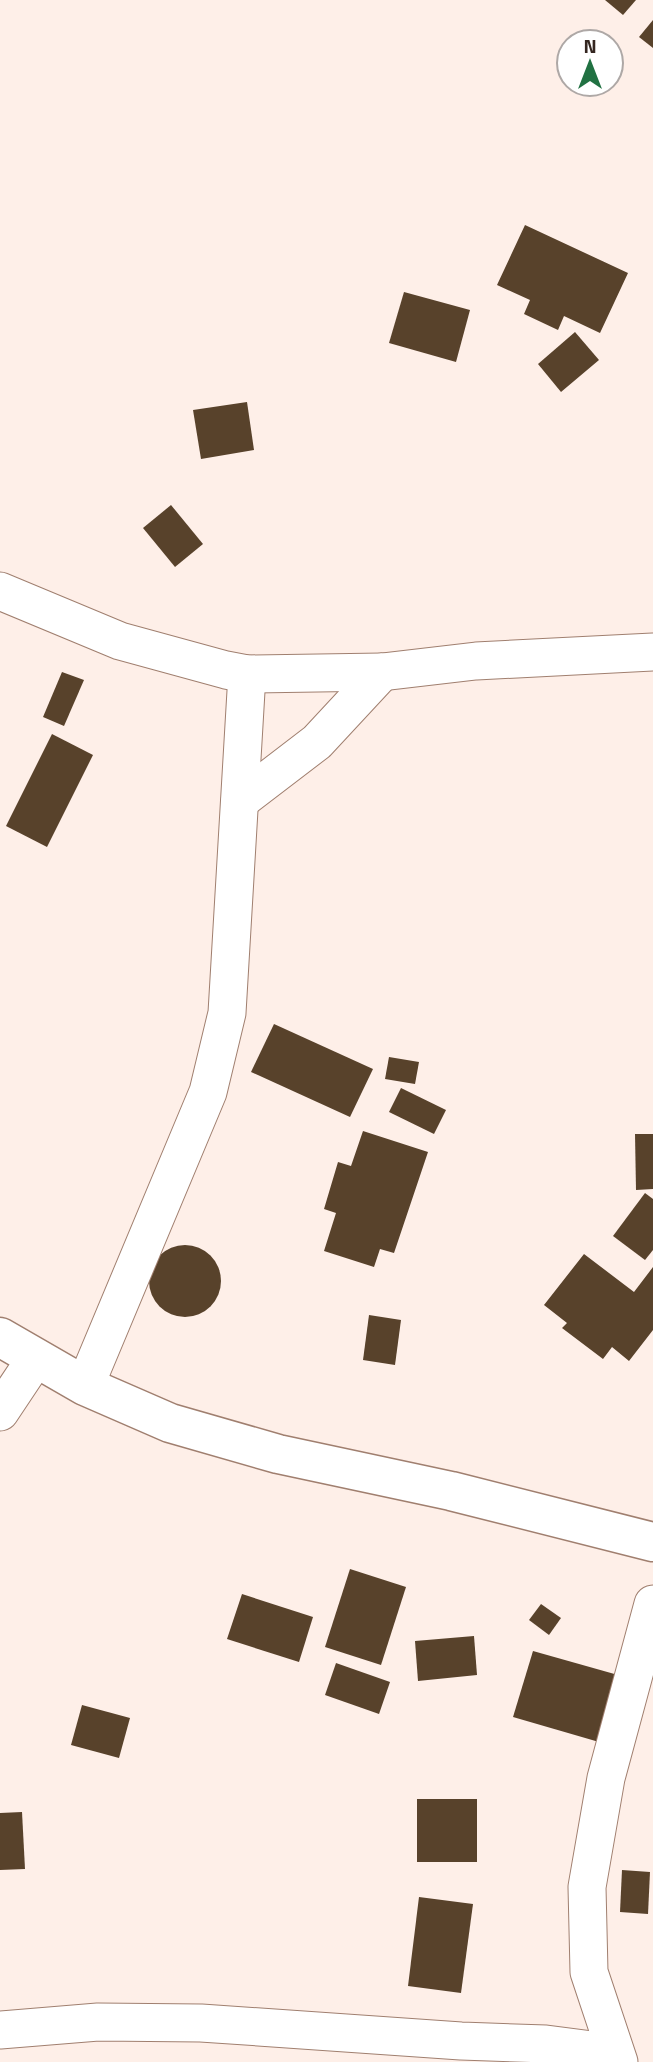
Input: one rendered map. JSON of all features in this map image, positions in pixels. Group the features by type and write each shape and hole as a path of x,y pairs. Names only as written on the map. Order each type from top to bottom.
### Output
{"street":[{"path":"0,591 120,641 247,674 382,672 476,661 653,652"},
{"path":"240,801 317,742 382,672"},
{"path":"85,1386 208,1092 227,1013 247,674"},
{"path":"0,1337 85,1386 170,1423 278,1454 451,1491 653,1542"},
{"path":"0,1412 36,1358"},
{"path":"0,2030 98,2022 201,2023 461,2042 546,2043 617,2058 589,1972 587,1887 606,1778 653,1604"}],"building":[{"path":"605,0 636,0 623,15"},
{"path":"653,20 653,48 639,37"},
{"path":"525,225 628,273 600,333 564,316 558,330 524,314 530,300 497,285"},
{"path":"404,292 470,310 456,362 389,343"},
{"path":"575,332 599,360 561,392 538,364"},
{"path":"247,402 254,450 201,459 193,410"},
{"path":"171,505 203,544 175,567 143,528"},
{"path":"62,672 84,680 64,726 43,717"},
{"path":"52,734 93,755 47,847 6,826"},
{"path":"274,1024 373,1069 350,1117 251,1072"},
{"path":"389,1057 419,1062 415,1084 385,1079"},
{"path":"401,1088 446,1110 434,1134 389,1112"},
{"path":"363,1131 428,1152 394,1253 380,1249 374,1267 324,1251 336,1213 324,1209 338,1162 351,1166"},
{"path":"635,1134 653,1134 653,1189 636,1190"},
{"path":"645,1193 653,1199 653,1250 645,1260 613,1236"},
{"path":"185,1245 199,1248 211,1255 218,1267 221,1281 218,1295 211,1307 199,1314 185,1317 171,1314 159,1307 152,1295 149,1281 152,1267 159,1255 171,1248"},
{"path":"584,1254 634,1292 653,1267 653,1330 629,1361 612,1347 603,1359 562,1328 567,1323 544,1305"},
{"path":"369,1315 401,1320 395,1365 363,1360"},
{"path":"350,1569 406,1587 381,1665 325,1647"},
{"path":"242,1594 313,1617 299,1662 227,1639"},
{"path":"541,1604 561,1618 549,1635 529,1620"},
{"path":"474,1636 477,1675 418,1681 415,1641"},
{"path":"533,1651 618,1675 599,1742 513,1717"},
{"path":"336,1663 390,1682 379,1714 325,1695"},
{"path":"82,1705 130,1718 119,1758 71,1745"},
{"path":"417,1799 477,1799 477,1862 417,1862"},
{"path":"22,1812 25,1869 0,1870 0,1813"},
{"path":"622,1870 650,1872 648,1914 620,1912"},
{"path":"419,1897 473,1904 461,1993 408,1986"}]}
